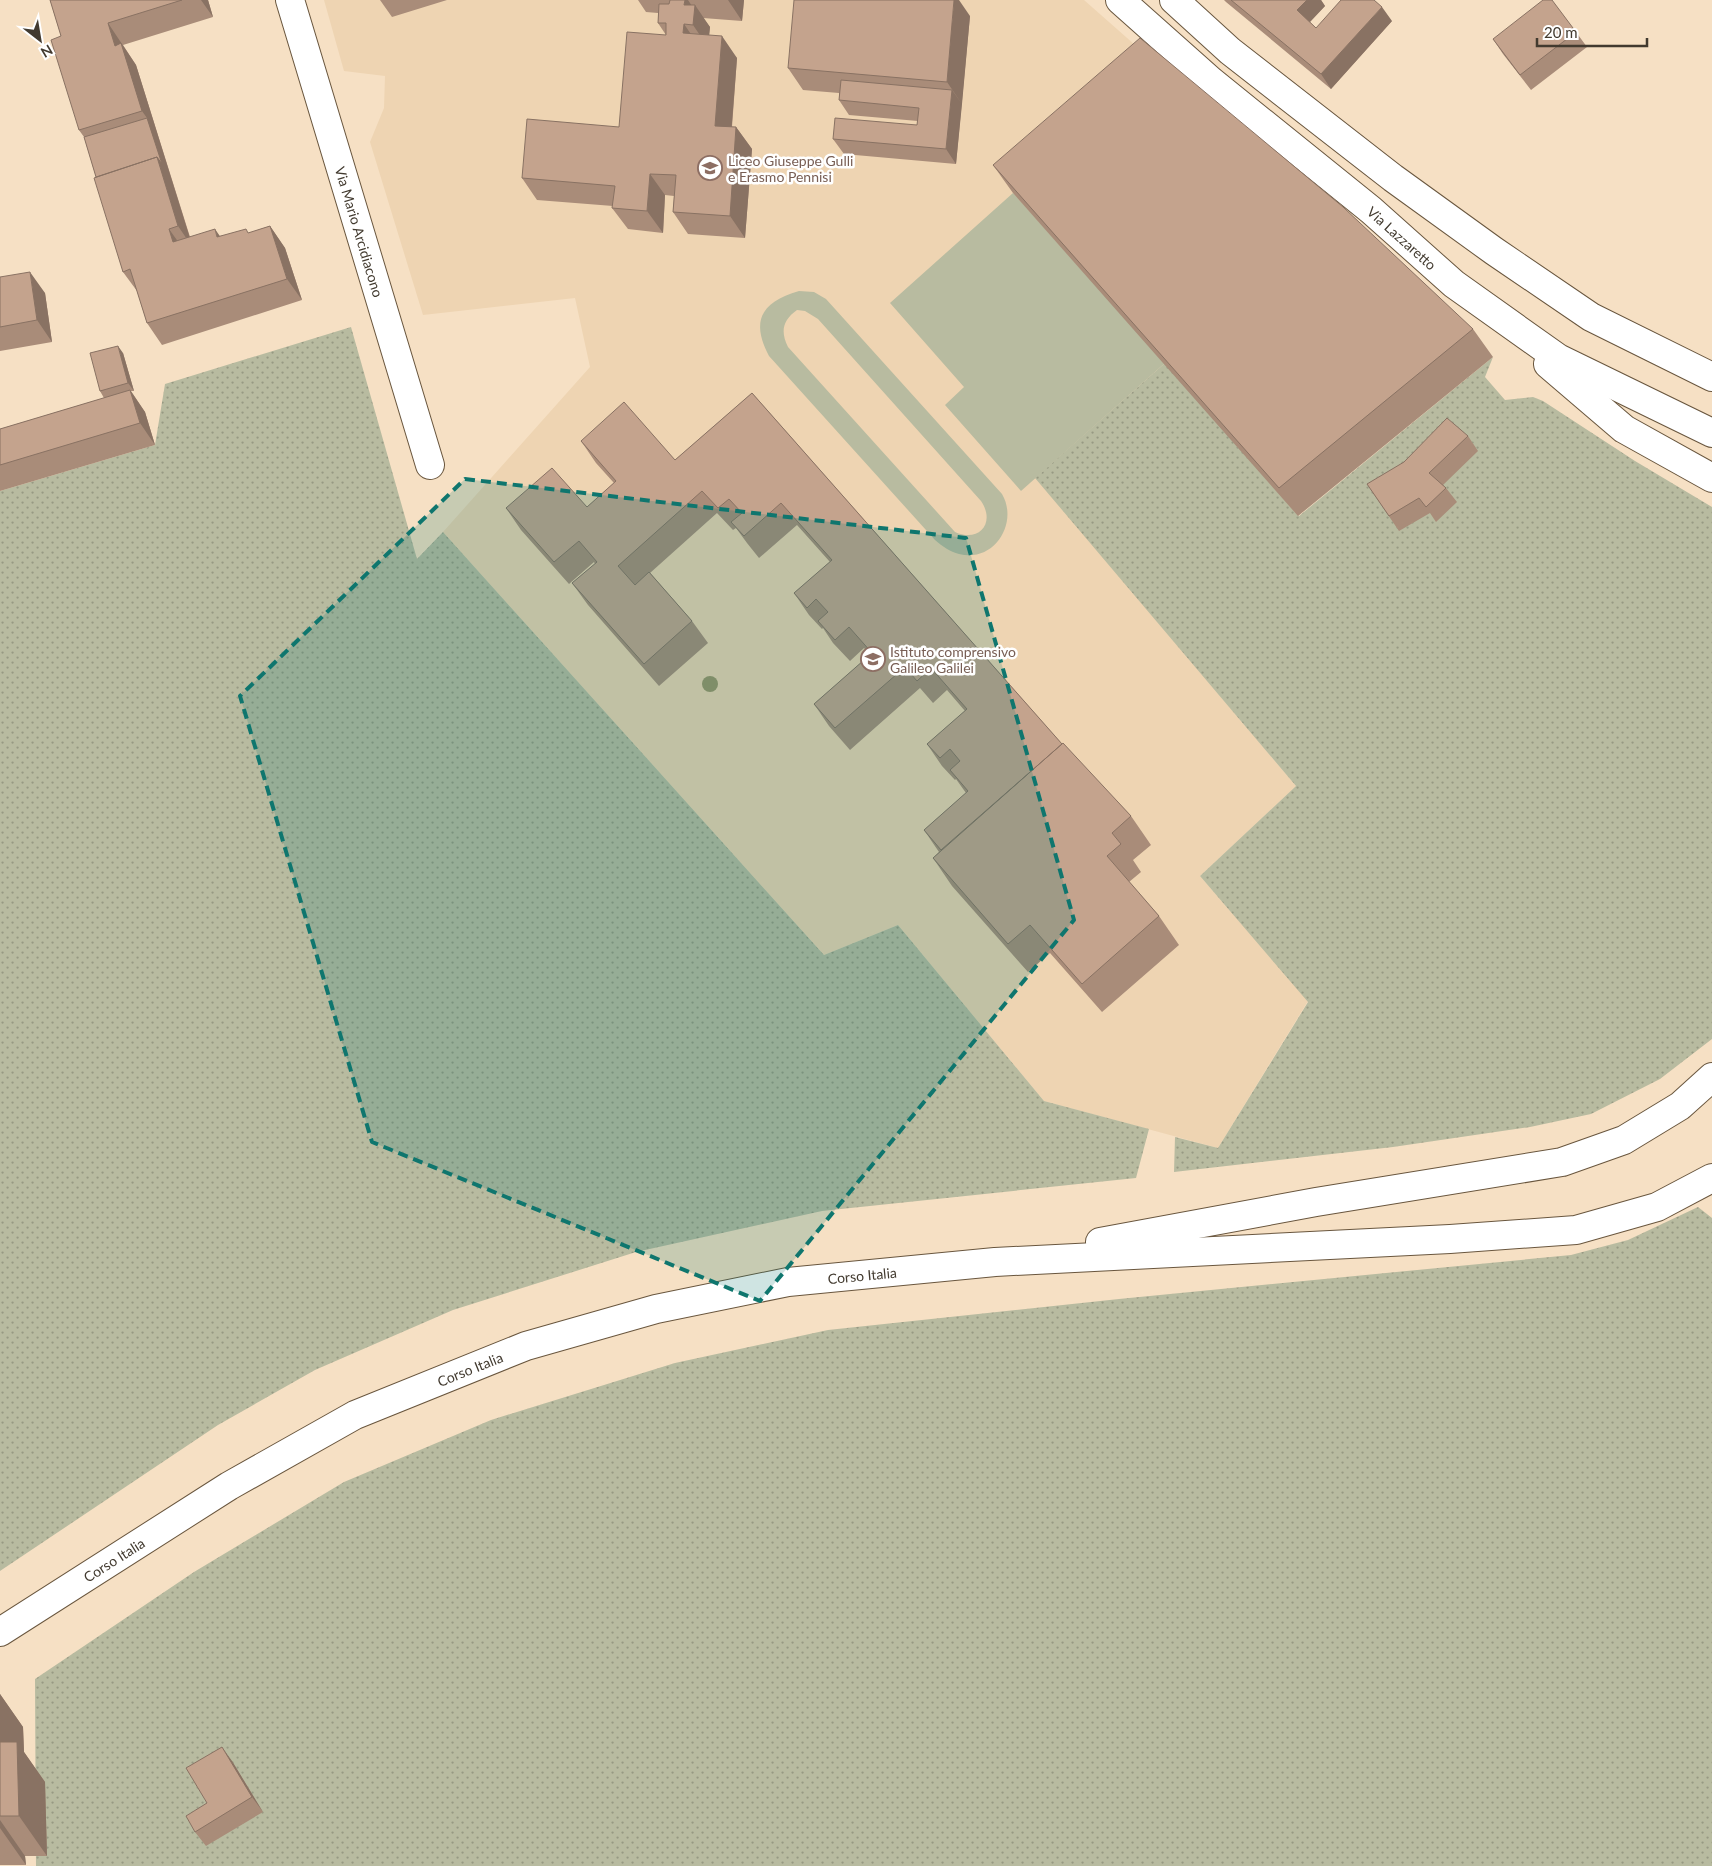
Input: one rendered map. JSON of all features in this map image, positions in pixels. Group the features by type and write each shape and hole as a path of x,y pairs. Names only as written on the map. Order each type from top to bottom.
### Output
{"street":[{"name":"Via Mario Arcidiacono","path":"290,0 430,464"},
{"name":"Via Lazzaretto","path":"1120,0 1211,81 1371,210 1454,284 1558,358 1712,434"},
{"path":"1174,0 1230,51 1393,178 1494,252 1591,317 1712,377"},
{"path":"1454,284 1624,429 1712,478"},
{"path":"996,1262 1316,1202 1562,1162 1624,1140 1680,1106 1712,1077"},
{"path":"996,1262 1450,1239 1576,1230 1657,1207 1712,1178"},
{"name":"Corso Italia","path":"0,1632 229,1486 355,1415 526,1346 656,1309 788,1282 996,1262"}],"highlighted area":[{"path":"465,479 966,538 1074,920 760,1301 372,1142 240,696"}],"shaded area":[{"name":"Istituto comprensivo Galileo Galilei","path":"324,0 1084,0 1160,67 1165,363 1036,478 1296,786 1200,876 1308,1001 1218,1148 1044,1101 898,925 824,955 443,532 590,367 575,298 423,315 370,142 384,108 385,76 344,71"}],"green space":[{"path":"1013,193 1165,363 1021,491 945,405 964,387 890,303"},
{"path":"799,291 814,292 826,299 1002,494 1006,505 1007,517 1005,528 1000,538 992,547 972,555 959,554 946,549 935,540 769,356 760,332 760,323 768,307 786,295","holes":["797,310 805,311 818,319 981,501 987,517 983,529 978,533 964,535 955,532 788,347 784,336 784,326"]},
{"path":"351,327 417,559 443,532 824,955 898,925 1044,1101 1149,1129 1136,1178 822,1211 636,1252 453,1310 315,1370 218,1425 0,1571 0,491 155,445 165,384"},
{"path":"1493,357 1485,377 1505,400 1533,397 1543,401 1635,461 1712,507 1712,1039 1660,1079 1591,1114 1530,1127 1393,1147 1174,1172 1175,1137 1218,1148 1308,1002 1200,876 1296,786 1035,478 1165,363 1299,516"},
{"path":"1698,1207 1712,1218 1712,1866 36,1866 35,1679 194,1572 344,1482 491,1420 675,1363 828,1330 1119,1299 1571,1255 1628,1240"}],"building":[{"path":"50,0 182,0 108,23 115,46 121,43 142,111 79,130 51,40 61,36"},
{"path":"670,0 685,0 684,5 695,5 693,25 684,24 683,33 722,36 715,126 736,127 730,216 673,212 676,175 650,174 647,211 612,208 615,186 522,178 527,119 619,127 627,32 666,35 666,23 658,23 659,4 669,4"},
{"path":"794,0 954,0 947,82 788,68"},
{"path":"1231,0 1307,0 1297,10 1316,28 1341,0 1374,0 1382,7 1321,74"},
{"path":"1543,0 1552,0 1576,32 1520,75 1493,39"},
{"path":"1140,38 1343,207 1473,329 1279,488 993,165"},
{"path":"841,80 952,90 946,149 833,139 835,118 917,125 919,108 839,100"},
{"path":"147,118 162,164 157,157 96,177 84,137"},
{"path":"157,157 178,226 169,229 173,242 215,229 217,237 246,229 248,233 270,226 287,279 147,323 130,269 123,272 94,178"},
{"path":"30,272 37,320 0,327 0,277"},
{"path":"118,346 128,383 100,391 90,353"},
{"path":"130,390 140,423 0,465 0,429"},
{"path":"752,393 1062,744 941,850 924,830 968,791 950,770 960,761 950,749 940,758 927,744 967,709 931,668 917,681 905,667 835,728 814,704 872,653 849,627 835,640 818,621 828,612 816,599 807,608 794,593 832,560 781,503 744,536 731,522 742,513 729,499 718,508 702,491 618,566 635,585 649,572 692,621 644,664 572,583 597,562 579,541 554,562 506,508 552,468 587,507 616,481 581,441 624,402 675,460"},
{"path":"1447,418 1468,436 1429,473 1446,488 1426,507 1419,498 1389,516 1367,484 1404,462"},
{"path":"1063,743 1131,816 1112,833 1121,844 1107,856 1159,916 1082,984 1030,925 1008,944 933,858"},
{"path":"0,1742 17,1742 19,1816 0,1816"},
{"path":"222,1747 252,1797 195,1832 186,1816 207,1803 186,1768"}],"place":[{"name":"Liceo Giuseppe Gulli e Erasmo Pennisi","path":"710,168"},
{"name":"Istituto comprensivo Galileo Galilei","path":"873,659"}]}
